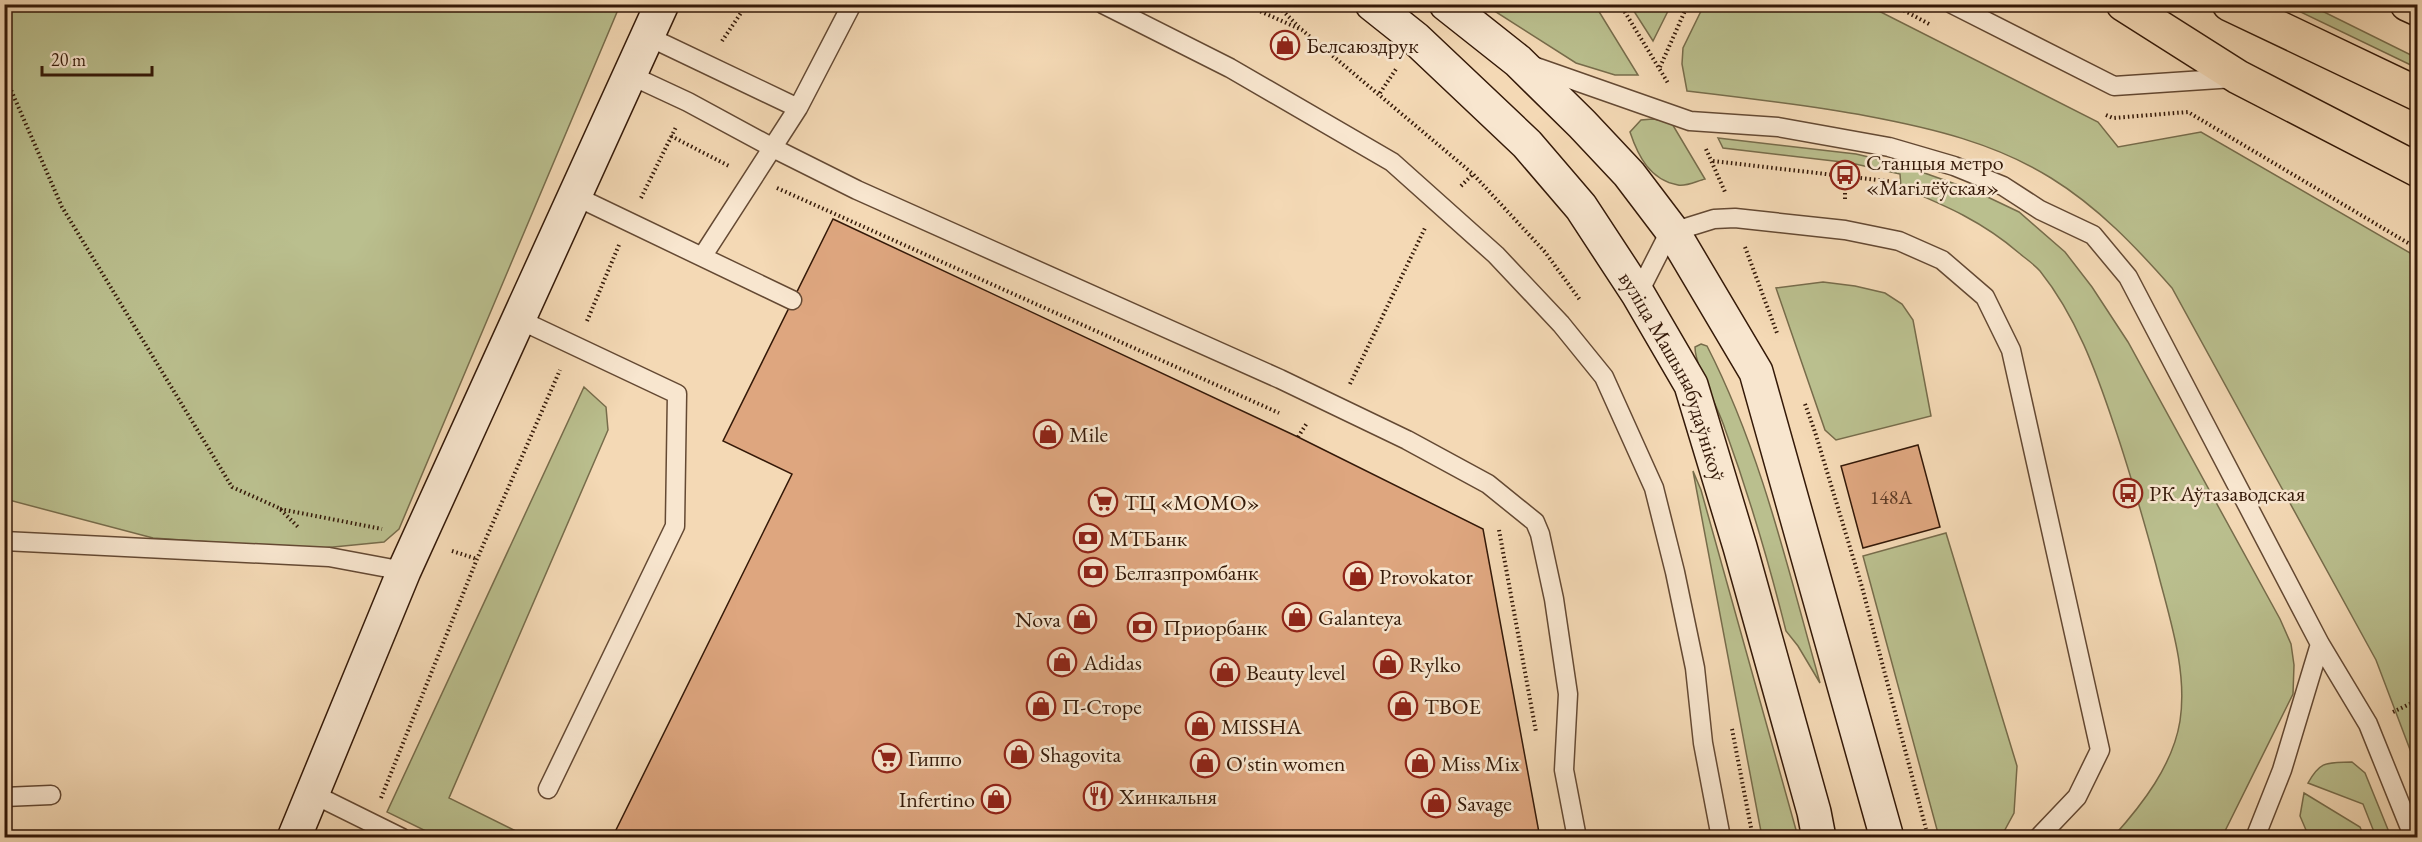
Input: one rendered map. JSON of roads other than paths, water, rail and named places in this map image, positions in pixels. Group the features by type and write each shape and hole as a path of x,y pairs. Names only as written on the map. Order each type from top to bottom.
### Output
{"main road":[{"path":"294,837 404,571 662,4"},
{"name":"вуліца Машынабудаўнікоў","path":"1372,4 1416,39 1527,144 1581,207 1638,294 1691,385 1821,829"},
{"path":"1446,4 1518,61 1629,174 1673,232 1755,372 1887,837"},
{"path":"2123,4 2238,77 2418,170"},
{"path":"2229,4 2418,94"},
{"path":"2407,4 2418,9"},
{"path":"2343,130 2418,182"}],"lane":[{"path":"702,257 798,108 852,4"},
{"path":"1103,4 1230,68 1310,112 1392,162 1496,255 1561,324 1605,377 1653,488 1676,572 1695,668 1703,743 1721,837"},
{"path":"1952,4 2114,86 2238,77"},
{"path":"647,36 798,108"},
{"path":"1518,61 1690,121 1778,127 1889,147 1954,166 2003,186 2040,210 2093,235 2128,277 2320,644 2368,724 2414,837"},
{"path":"630,75 928,223 1199,341 1339,407 1407,440 1488,484 1534,522 1540,534 1554,599 1568,694 1564,770 1577,837"},
{"path":"575,196 792,300"},
{"path":"1638,294 1669,233 1714,219 1735,218 1856,232 1899,241 1942,260 1985,297 2012,350 2100,750 2077,797 2038,837"},
{"path":"518,319 677,394 675,525 548,789"},
{"path":"4,541 329,557 404,571"},
{"path":"2255,837 2282,770 2320,644"},
{"path":"311,793 402,837"},
{"path":"4,797 51,795"},
{"path":"2263,818 2271,837"}],"place":[{"name":"Белсаюздрук","path":"1285,45"},
{"name":"Станцыя метро «Магілёўская»","path":"1845,175"},
{"name":"Mile","path":"1048,434"},
{"name":"РК Аўтазаводская","path":"2128,493"},
{"name":"ТЦ «МОМО»","path":"1103,502"},
{"name":"МТБанк","path":"1088,538"},
{"name":"Белгазпромбанк","path":"1093,572"},
{"name":"Provokator","path":"1358,576"},
{"name":"Galanteya","path":"1297,617"},
{"name":"Nova","path":"1082,619"},
{"name":"Приорбанк","path":"1142,627"},
{"name":"Adidas","path":"1062,662"},
{"name":"Rylko","path":"1388,664"},
{"name":"Beauty level","path":"1225,672"},
{"name":"П-Сторе","path":"1041,706"},
{"name":"ТВОЕ","path":"1403,706"},
{"name":"MISSHA","path":"1200,726"},
{"name":"Shagovita","path":"1019,754"},
{"name":"Гиппо","path":"887,758"},
{"name":"O'stin women","path":"1205,763"},
{"name":"Miss Mix","path":"1420,763"},
{"name":"Хинкальня","path":"1098,796"},
{"name":"Infertino","path":"996,799"},
{"name":"Savage","path":"1436,803"}]}
